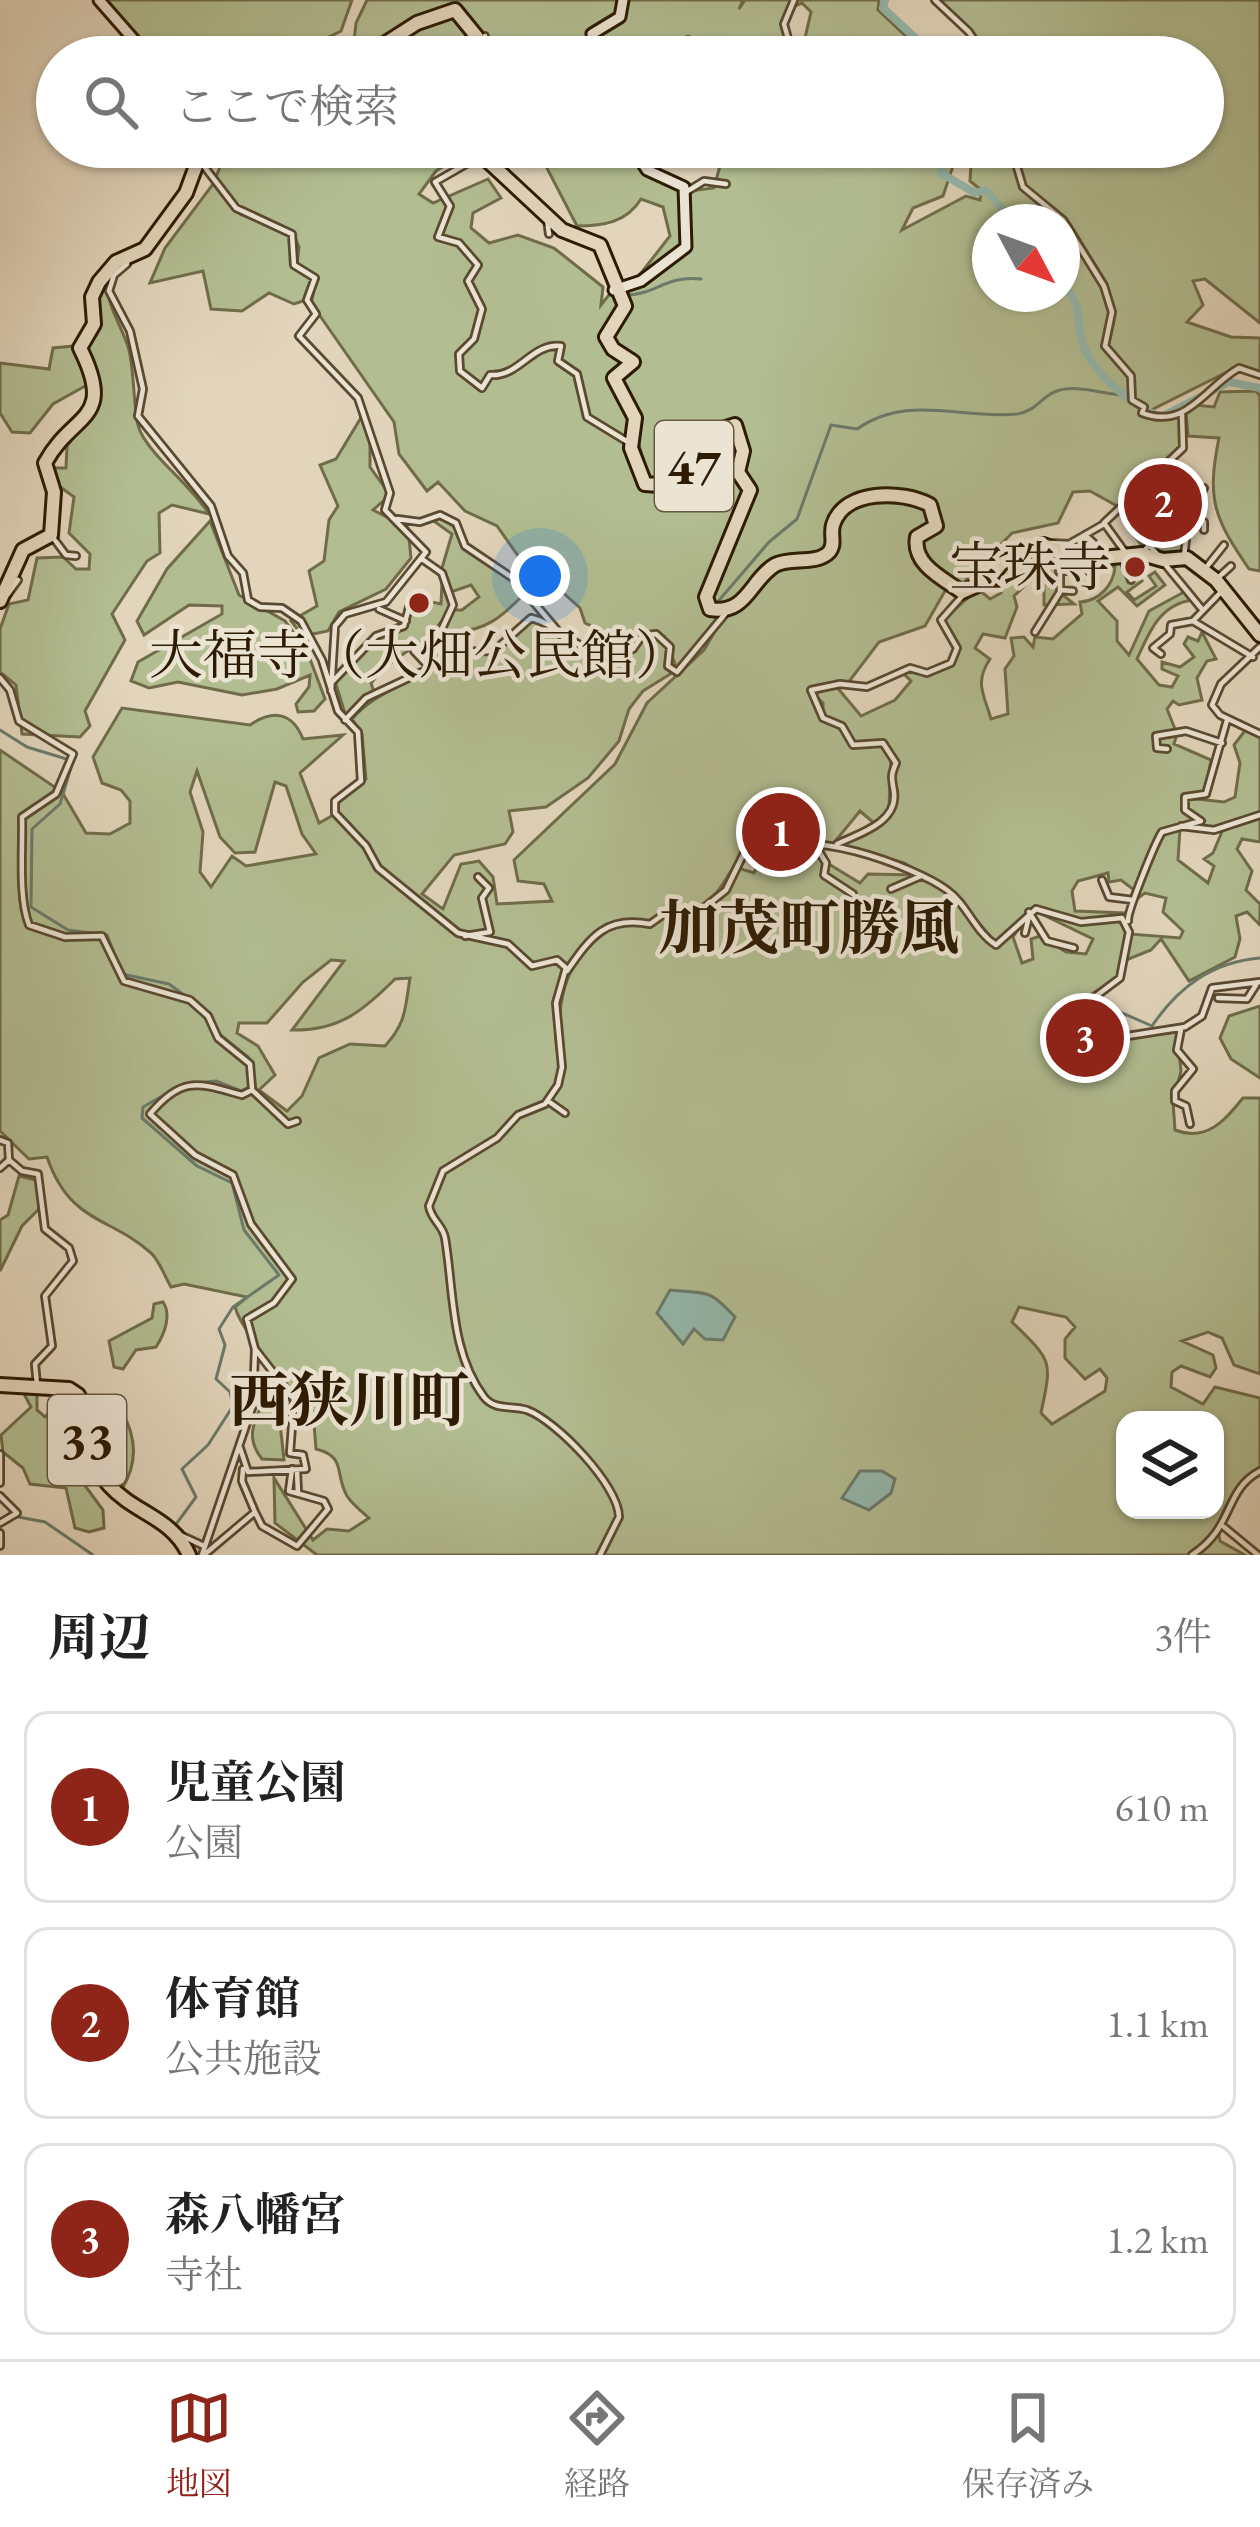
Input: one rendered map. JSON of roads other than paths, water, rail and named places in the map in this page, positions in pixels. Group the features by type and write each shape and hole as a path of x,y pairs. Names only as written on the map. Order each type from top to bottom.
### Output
{"main road":[{"path":"99,0 131,36"},
{"path":"593,36 620,17 623,0"},
{"path":"397,36 417,23 455,10 476,36"},
{"path":"0,602 23,550 51,535 54,492 45,463 63,436 88,419 93,404 92,370 80,348 94,324 95,290 116,262 145,249 186,193 195,168"},
{"path":"494,168 524,204 551,215 562,230 592,239 605,251 614,290 640,281 684,251 686,192 646,168"},
{"name":"47","path":"614,290 625,308 609,328 607,340 633,362 614,376 635,420 631,442 644,481 653,487 713,459 723,429 735,425 743,454 738,472 749,492 705,599 713,610 734,606 777,564 825,555 841,510 866,497 928,503 936,526 917,537 916,550 925,566 965,592"},
{"path":"965,592 987,581 1002,563 1044,545 1163,560 1184,557 1215,580 1260,635"},
{"name":"33","path":"7,1386 78,1394 87,1444 110,1485 175,1531 189,1555"}],"street":[{"path":"787,36 784,24 794,0"},
{"path":"935,0 972,36"},
{"path":"209,168 229,203 292,234 294,265 315,278 308,300 316,314 299,336 358,398 391,493 385,510 426,552 377,608"},
{"path":"459,168 435,182 450,206 438,237 459,243 478,265 468,281 482,309 474,340 459,354 460,371 482,388 490,375 509,374 541,348 558,345 558,361 577,374 586,417 614,438 631,442"},
{"path":"1017,168 1023,187 1073,232 1104,286 1112,312 1105,346 1131,376 1132,400 1143,410 1159,419 1182,415 1239,368 1260,375"},
{"path":"686,192 704,181 726,184"},
{"path":"549,234 551,215"},
{"path":"145,249 117,271 109,291 130,331 143,389 138,416 211,506 228,556 243,573 248,600 260,608 282,608 305,626 331,692 345,720 358,732 364,771 356,787 335,800 334,813 366,846 378,868 466,936 508,944 532,966 559,960 566,971"},
{"path":"1130,501 1183,448 1182,415"},
{"path":"1184,557 1190,518 1204,488"},
{"path":"1044,545 1066,545 1104,523 1111,512 1157,490 1190,518 1204,522 1204,530"},
{"path":"397,519 419,522 440,514 456,523 465,546 514,579 566,641"},
{"path":"1104,523 1131,580"},
{"path":"51,535 66,556 76,556"},
{"path":"1059,571 1079,571 1095,553 1085,535"},
{"path":"1192,621 1215,580 1224,545"},
{"path":"1035,632 1060,590 1062,548"},
{"path":"422,560 442,572 453,605 440,633 414,651 430,668"},
{"path":"1163,560 1201,608"},
{"path":"1215,580 1231,566"},
{"path":"1079,571 1089,583"},
{"path":"1060,590 1073,591"},
{"path":"832,847 865,834 890,810 894,795 889,779 896,763 885,744 852,744 844,727 823,718 811,690 840,684 867,687 910,668 927,673 951,663 957,648 942,619 965,592"},
{"path":"406,621 411,600"},
{"path":"345,720 366,698 430,668 446,652 494,651 531,618 566,641 614,654 633,649 642,635 656,634 670,647 668,666 677,672 734,606"},
{"path":"1052,606 1062,608"},
{"path":"331,692 330,641 334,626 345,614 377,608 406,621"},
{"path":"333,681 376,636 406,621"},
{"path":"1161,655 1153,648 1176,622 1192,621 1253,657"},
{"path":"1166,638 1171,645"},
{"path":"1260,647 1220,683 1212,702 1227,720 1260,734"},
{"path":"0,677 10,690 19,721 68,749 71,759 56,794 22,817 27,849 23,902 29,925 65,937 102,936 124,981 171,991 201,1008 218,1038 250,1064 252,1086 288,1124 297,1121"},
{"path":"1227,720 1206,794 1186,796 1184,808 1200,822 1167,828 1157,840 1154,858 1126,912 1129,928 1120,978 1087,999 1084,1007 1123,1037 1181,1029 1202,1016 1212,988 1258,983"},
{"path":"1167,748 1157,748 1156,736 1186,731 1222,743"},
{"path":"1180,825 1214,830 1260,815"},
{"path":"767,857 782,844 815,845 902,864 950,891 993,944 1001,943 1029,914 1046,908 1090,923 1119,916 1129,928"},
{"path":"815,845 830,863 829,881 853,894"},
{"path":"600,1555 619,1517 615,1495 571,1443 534,1414 492,1405 484,1396 464,1355 447,1278 445,1236 430,1212 443,1171 497,1138 518,1115 548,1101 561,1074 556,1004 566,971 584,945 616,922 630,918 650,924 667,913 691,918 728,887 745,851 785,868"},
{"path":"891,889 921,876"},
{"path":"466,936 490,932 482,898 489,888 478,878"},
{"path":"1102,880 1109,897 1133,900"},
{"path":"1025,933 1029,914"},
{"path":"1029,914 1049,943 1074,948"},
{"path":"1218,998 1246,999 1258,983"},
{"path":"1181,1029 1177,1050 1193,1070 1175,1091 1175,1101 1198,1107"},
{"path":"204,1552 253,1405 256,1349 248,1319 285,1291 290,1272 251,1224 233,1175 195,1155 150,1114 172,1095 195,1085 215,1083 242,1095 252,1086"},
{"path":"548,1101 565,1113"},
{"path":"1186,1106 1190,1124"},
{"path":"0,1139 8,1143 12,1160 22,1171 38,1174 45,1228 69,1248 73,1262 45,1296 52,1346 35,1364 37,1387"},
{"path":"0,1168 12,1160 24,1162"},
{"path":"243,1465 257,1474 306,1468 303,1455 290,1453 288,1424 296,1404 256,1349"},
{"path":"0,1395 7,1386"},
{"path":"240,1444 242,1481 262,1526 297,1546 331,1506 302,1496 295,1488 295,1469"},
{"path":"0,1454 0,1483"},
{"path":"228,1480 243,1465"},
{"path":"1192,1555 1224,1527 1240,1483 1260,1471"},
{"path":"0,1496 15,1515 0,1522"},
{"path":"204,1552 255,1512"},
{"path":"1224,1527 1258,1555"},
{"path":"175,1531 204,1552"},
{"path":"0,1533 3,1547"},
{"path":"210,1534 220,1544"}],"water":[{"path":"670,1290 707,1294 726,1308 735,1317 723,1340 705,1339 694,1329 683,1344 657,1313"},
{"path":"860,1471 882,1471 895,1479 891,1493 869,1510 842,1498"}],"waterway":[{"path":"885,0 883,8 913,36"},
{"path":"942,168 941,173 975,193 986,190 998,204"},
{"path":"625,295 678,280 701,279"},
{"path":"1078,312 1081,338 1096,368 1127,398 1161,417 1229,382 1260,388"},
{"path":"715,605 769,542 797,519 831,425 857,429 877,418 916,410 1017,414 1064,389 1122,395"},
{"path":"0,730 27,747 73,761 60,804 32,829 31,907 68,930 107,935 122,974 169,984 209,1013"},
{"path":"1090,1006 1097,1002 1152,1026 1198,978 1260,958"},
{"path":"187,1084 216,1081 241,1091 255,1084 248,1057 218,1033"},
{"path":"174,1527 196,1497 182,1469 208,1445 233,1406 230,1392 216,1379 225,1345 219,1329 233,1307 279,1275 244,1230 232,1183 197,1166 142,1118 143,1107 178,1087"},
{"path":"13,1516 45,1522 93,1555"}],"place":[{"name":"体育館","path":"1163,503"},
{"name":"宝珠寺","path":"1135,567"},
{"name":"大福寺（大畑公民館）","path":"419,603"},
{"name":"児童公園","path":"781,832"},
{"name":"森八幡宮","path":"1085,1038"}],"district":[{"name":"加茂町勝風","path":"809,928"},
{"name":"西狭川町","path":"349,1400"}]}
